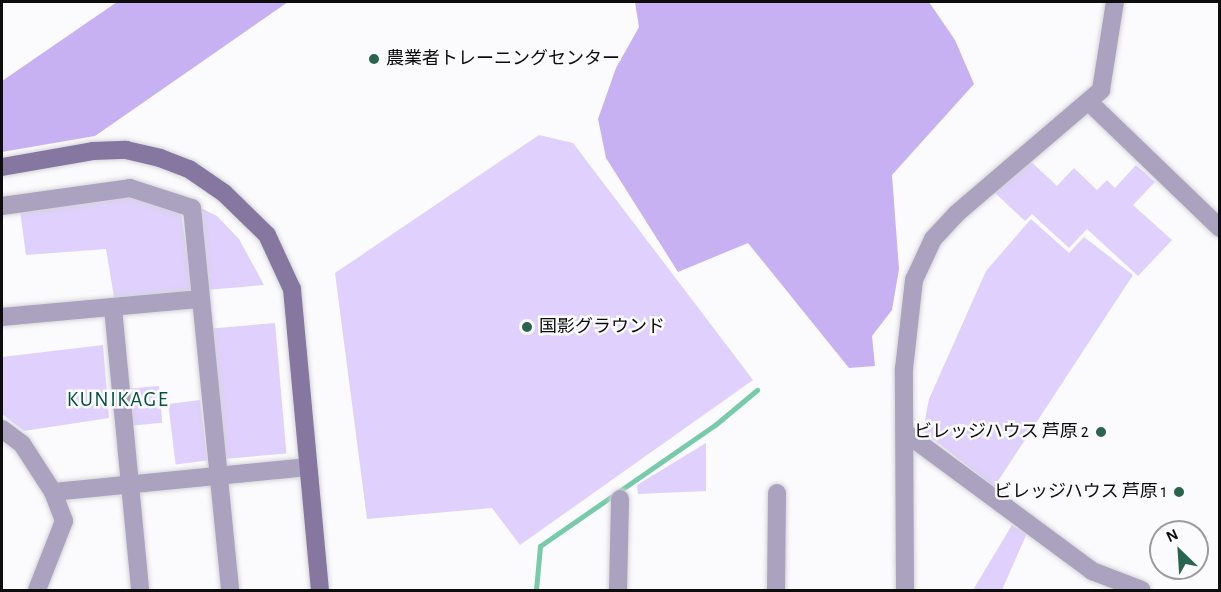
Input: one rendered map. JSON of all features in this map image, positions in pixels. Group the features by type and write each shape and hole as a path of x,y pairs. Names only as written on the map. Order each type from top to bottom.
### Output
{"street":[{"path":"905,591 907,434 904,369 913,291 933,238 1101,90 1115,2"},
{"path":"1089,102 1220,228"},
{"path":"2,167 61,153 126,150 189,169 246,215 267,236 292,289 320,591"},
{"path":"2,206 130,188 192,208 230,591"},
{"path":"2,317 200,299"},
{"path":"112,308 140,591"},
{"path":"2,429 22,444 53,492 64,521 37,591"},
{"path":"907,434 1092,571 1142,591"},
{"path":"53,492 307,467"},
{"path":"776,591 777,493"},
{"path":"618,591 620,499"}],"shaded area":[{"path":"117,2 288,2 95,136 2,152 2,81"},
{"path":"635,2 929,2 955,40 974,84 892,175 899,269 892,310 872,336 875,366 849,368 748,243 678,272 606,158 598,119 616,68 639,27"},
{"name":"国影グラウンド","path":"539,135 573,143 753,380 520,545 492,508 367,519 335,273"},
{"path":"1026,157 1057,186 1074,168 1097,190 1107,180 1115,188 1136,165 1155,182 1133,205 1172,240 1138,276 1087,229 1069,248 1032,214 1025,221 994,192"},
{"path":"127,196 181,212 193,294 115,303 106,249 26,255 20,211"},
{"path":"197,206 217,216 239,239 264,285 206,290"},
{"path":"1031,219 1069,253 1084,237 1133,275 994,487 923,431 929,399 986,271"},
{"path":"275,323 286,454 223,459 211,329"},
{"path":"103,345 109,418 24,431 2,414 2,357"},
{"path":"159,386 162,423 130,426 127,389"},
{"path":"200,400 207,461 176,464 168,404"},
{"path":"706,443 706,491 638,494 637,485"},
{"path":"1012,525 1027,533 1002,590 973,590"}],"waterway":[{"path":"536,590 540,546 715,425 757,390"}],"place":[{"name":"農業者トレーニングセンター","path":"374,59"},
{"name":"国影グラウンド","path":"527,327"},
{"name":"ビレッジハウス 芦原 2","path":"1101,432"},
{"name":"ビレッジハウス 芦原 1","path":"1179,492"}],"district":[{"name":"KUNIKAGE","path":"118,400"}]}
